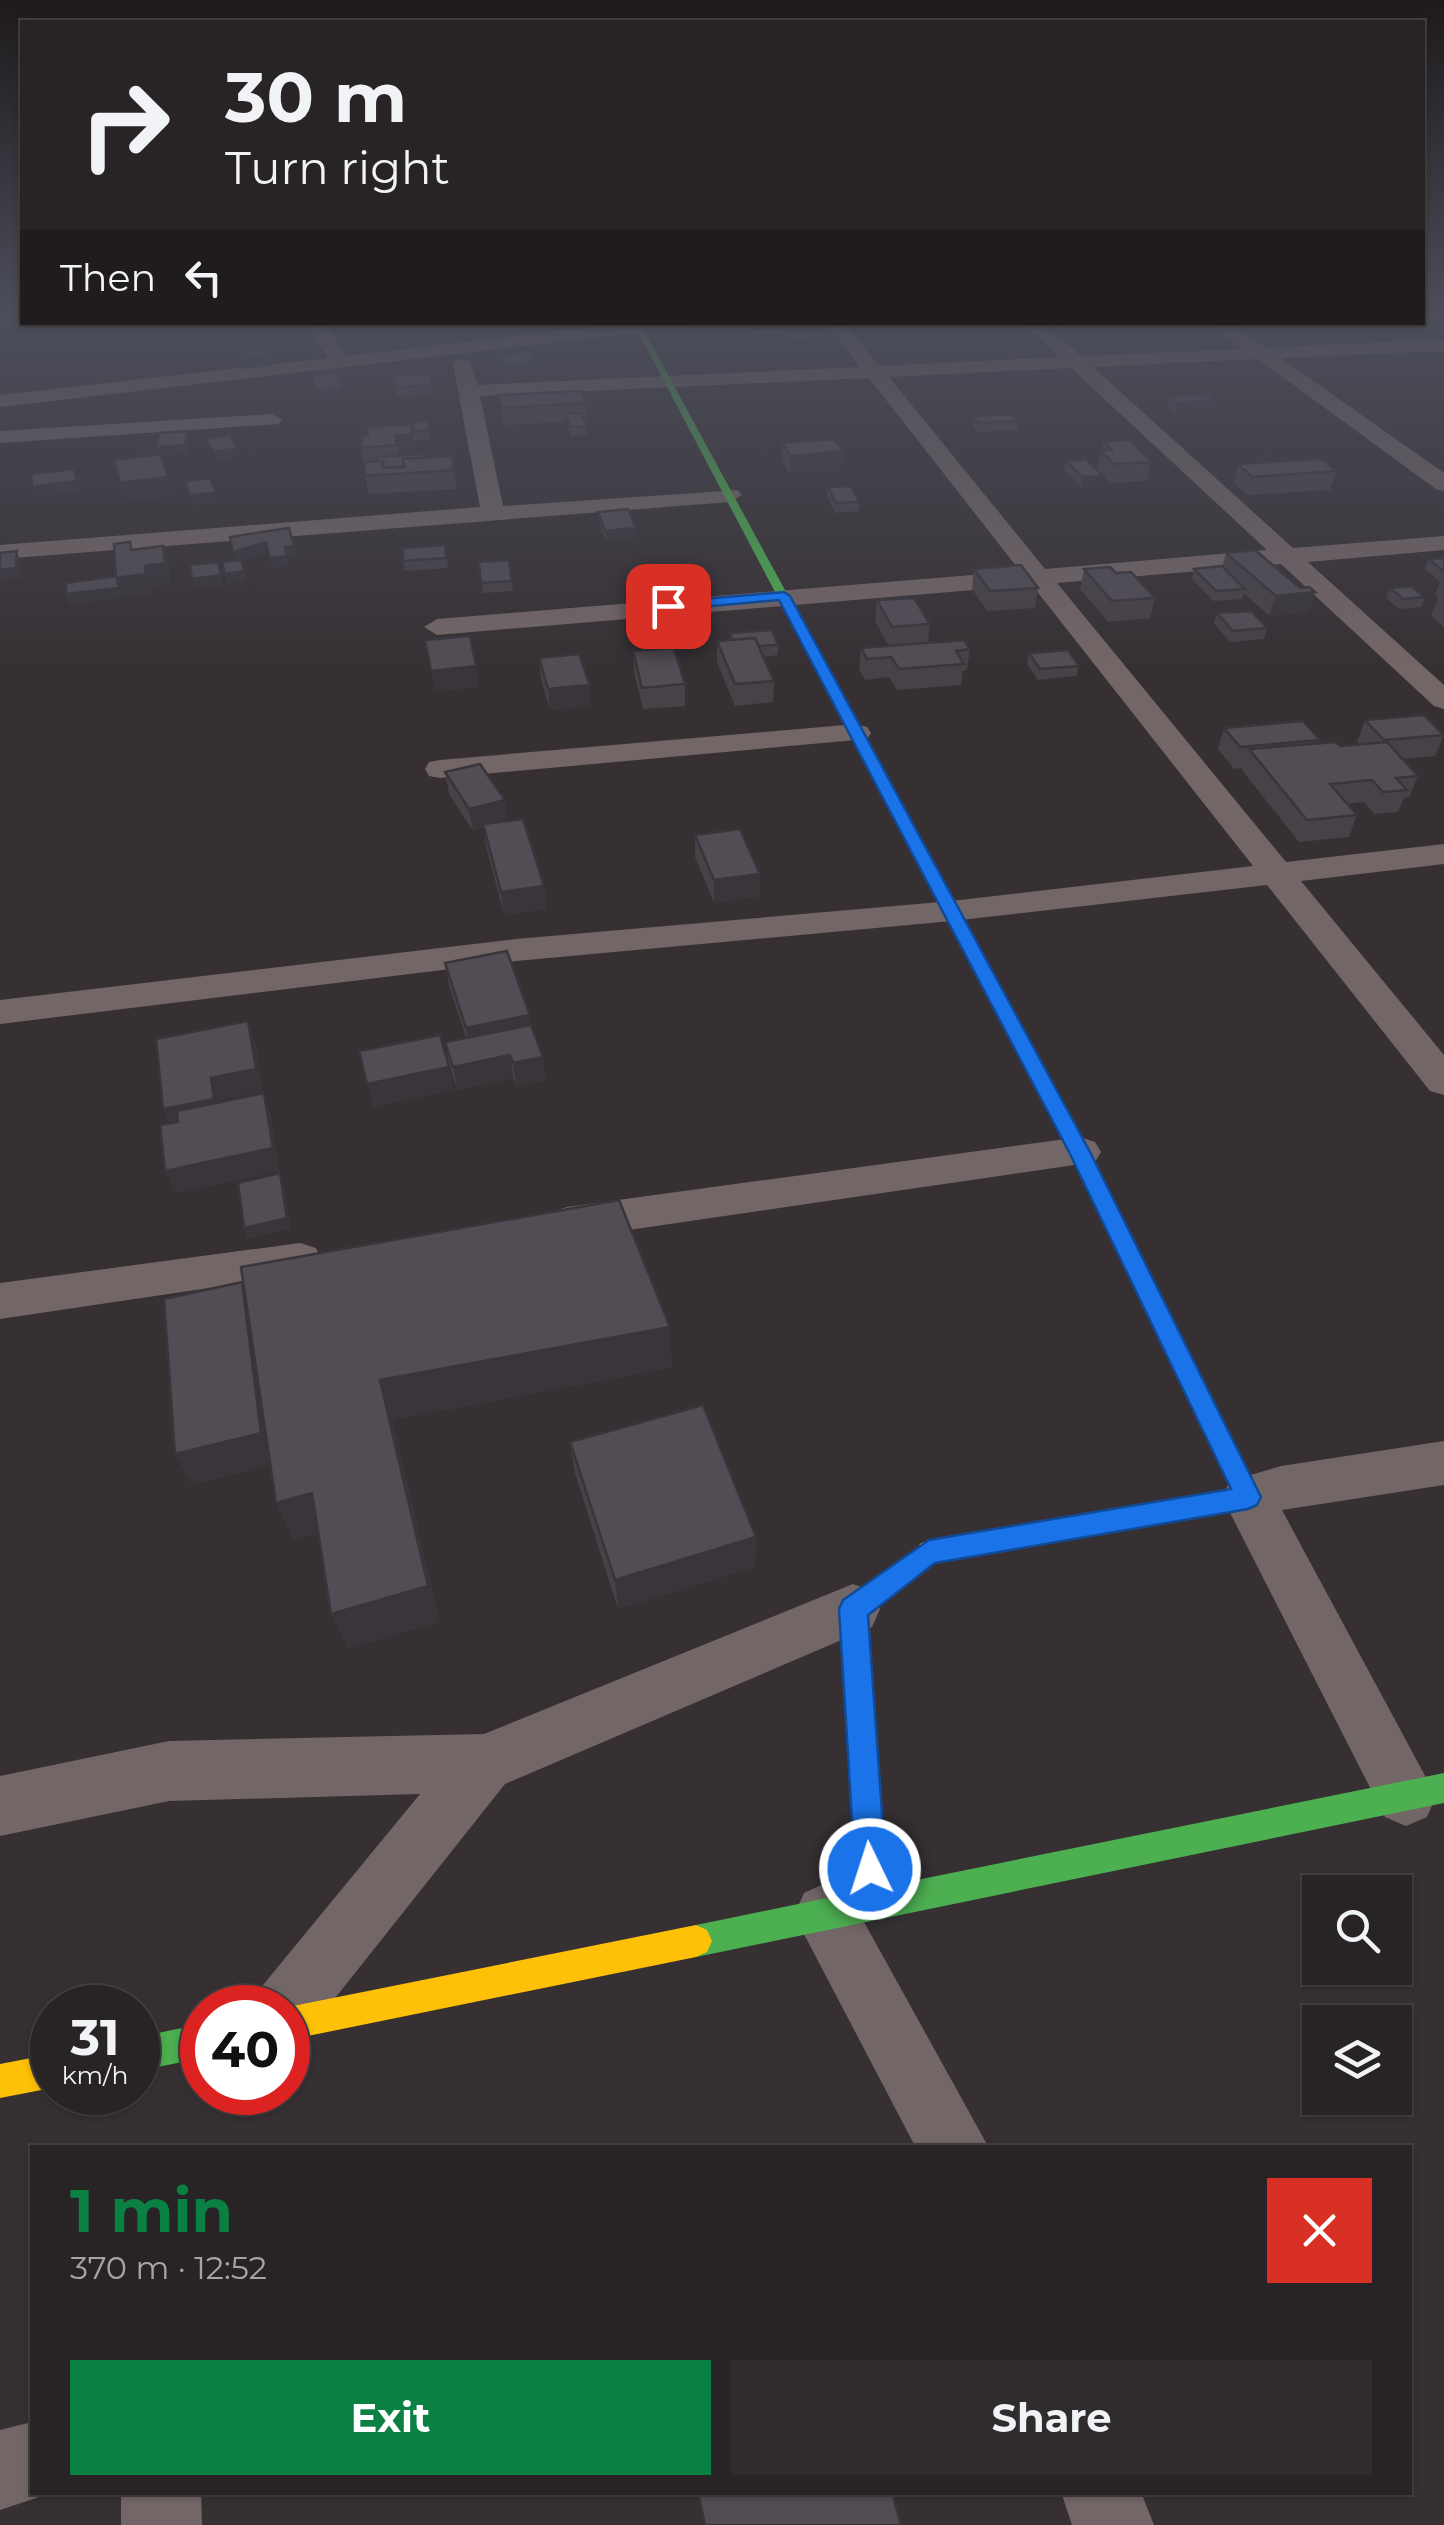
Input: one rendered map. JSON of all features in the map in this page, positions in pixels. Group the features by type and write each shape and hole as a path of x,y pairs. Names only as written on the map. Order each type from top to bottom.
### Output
{"main road":[{"path":"697,434 1080,1152 1248,1497 929,1552 853,1609 849,1911"},
{"path":"310,2020 1425,1792"},
{"path":"0,2081 30,2075"}],"street":[{"path":"0,437 51,434"},
{"path":"477,434 493,514"},
{"path":"924,434 1444,1082"},
{"path":"1153,434 1444,700"},
{"path":"1374,434 1444,484"},
{"path":"0,552 730,495"},
{"path":"437,627 1444,543"},
{"path":"440,770 856,733"},
{"path":"0,1012 516,950 952,912 1444,854"},
{"path":"530,1228 1080,1152"},
{"path":"0,1301 334,1255"},
{"path":"1425,1792 1248,1497 1280,1488 1444,1464"},
{"path":"0,1806 169,1770 484,1763 853,1609"},
{"path":"305,1985 484,1763"},
{"path":"849,1911 953,2145"},
{"path":"0,2470 30,2462"},
{"path":"160,2495 162,2525"},
{"path":"1102,2495 1114,2525"}],"building":[{"path":"159,434 187,434 185,445 157,447"},
{"path":"413,434 396,436 396,445 361,448 361,436"},
{"path":"230,435 238,448 214,452 206,439"},
{"path":"834,439 844,451 791,456 782,443"},
{"path":"1130,440 1151,462 1113,464 1101,450 1112,450 1104,441"},
{"path":"160,454 168,477 120,483 114,460"},
{"path":"423,454 423,458 403,459 404,466 384,468 383,461 377,461 377,457"},
{"path":"452,456 454,470 365,476 364,462 383,461 383,468 404,467 403,459"},
{"path":"1086,459 1103,476 1082,477 1066,461"},
{"path":"1321,459 1336,471 1252,477 1238,464"},
{"path":"74,469 77,481 33,487 31,474"},
{"path":"210,478 216,492 190,496 185,481"},
{"path":"851,486 859,502 836,503 828,487"},
{"path":"628,509 636,528 605,531 598,512"},
{"path":"289,528 294,546 285,547 287,556 270,558 266,542 233,552 230,537"},
{"path":"130,542 131,550 163,546 165,563 145,566 146,574 116,578 114,544"},
{"path":"445,545 446,558 403,561 403,548"},
{"path":"1255,550 1300,588 1309,587 1315,592 1276,596 1226,553"},
{"path":"17,551 16,568 0,570 0,553"},
{"path":"1444,558 1444,572 1429,559"},
{"path":"241,560 244,571 225,574 222,562"},
{"path":"509,560 512,581 481,583 479,562"},
{"path":"218,562 221,575 192,579 190,565"},
{"path":"1021,565 1038,588 990,591 974,569"},
{"path":"1222,566 1245,589 1216,591 1194,569"},
{"path":"1110,567 1116,573 1131,572 1155,598 1112,601 1084,569"},
{"path":"116,576 119,588 66,594 66,583"},
{"path":"1411,586 1425,597 1403,599 1390,588"},
{"path":"914,598 930,624 892,627 877,600"},
{"path":"1251,611 1267,628 1233,631 1217,613"},
{"path":"772,630 778,645 759,646 755,638 732,640 730,633"},
{"path":"470,636 476,666 431,671 425,640"},
{"path":"755,638 774,681 735,684 717,641"},
{"path":"964,640 970,649 956,651 964,664 899,669 891,657 867,659 861,648"},
{"path":"674,648 685,684 642,688 633,651"},
{"path":"1068,650 1079,666 1040,669 1029,653"},
{"path":"579,654 590,685 548,689 539,658"},
{"path":"1424,715 1444,735 1384,740 1365,720"},
{"path":"1303,721 1320,740 1240,747 1224,728"},
{"path":"1336,742 1340,746 1387,742 1418,776 1396,778 1407,790 1383,792 1372,780 1330,784 1357,815 1307,820 1249,749"},
{"path":"480,764 505,800 469,809 445,772"},
{"path":"523,819 544,886 501,892 483,824"},
{"path":"740,829 760,874 714,880 695,835"},
{"path":"507,951 530,1015 466,1028 445,963"},
{"path":"248,1021 256,1069 211,1078 214,1099 163,1109 156,1039"},
{"path":"531,1025 543,1057 513,1063 510,1055 453,1067 445,1042"},
{"path":"440,1035 449,1067 367,1084 359,1051"},
{"path":"264,1093 273,1148 165,1171 160,1125 178,1122 177,1111"},
{"path":"280,1173 287,1218 244,1228 238,1183"},
{"path":"619,1200 670,1327 380,1380 428,1586 331,1614 312,1493 276,1503 241,1267"},
{"path":"242,1282 261,1433 175,1454 164,1299"},
{"path":"703,1405 756,1537 615,1580 570,1442"},
{"path":"893,2495 901,2525 705,2525 699,2497"}],"traffic: fast":[{"path":"697,434 1080,1152 1247,1497"},
{"path":"873,1906 853,1609 929,1552"},
{"path":"696,1941 1444,1788"},
{"path":"160,2050 180,2045"}],"traffic: slow":[{"path":"929,1552 1247,1497"},
{"path":"310,2020 696,1941"},
{"path":"0,2081 30,2075"}],"route":[{"path":"668,606 784,596 1080,1152 1248,1497 929,1552 853,1609 870,1869"}]}
